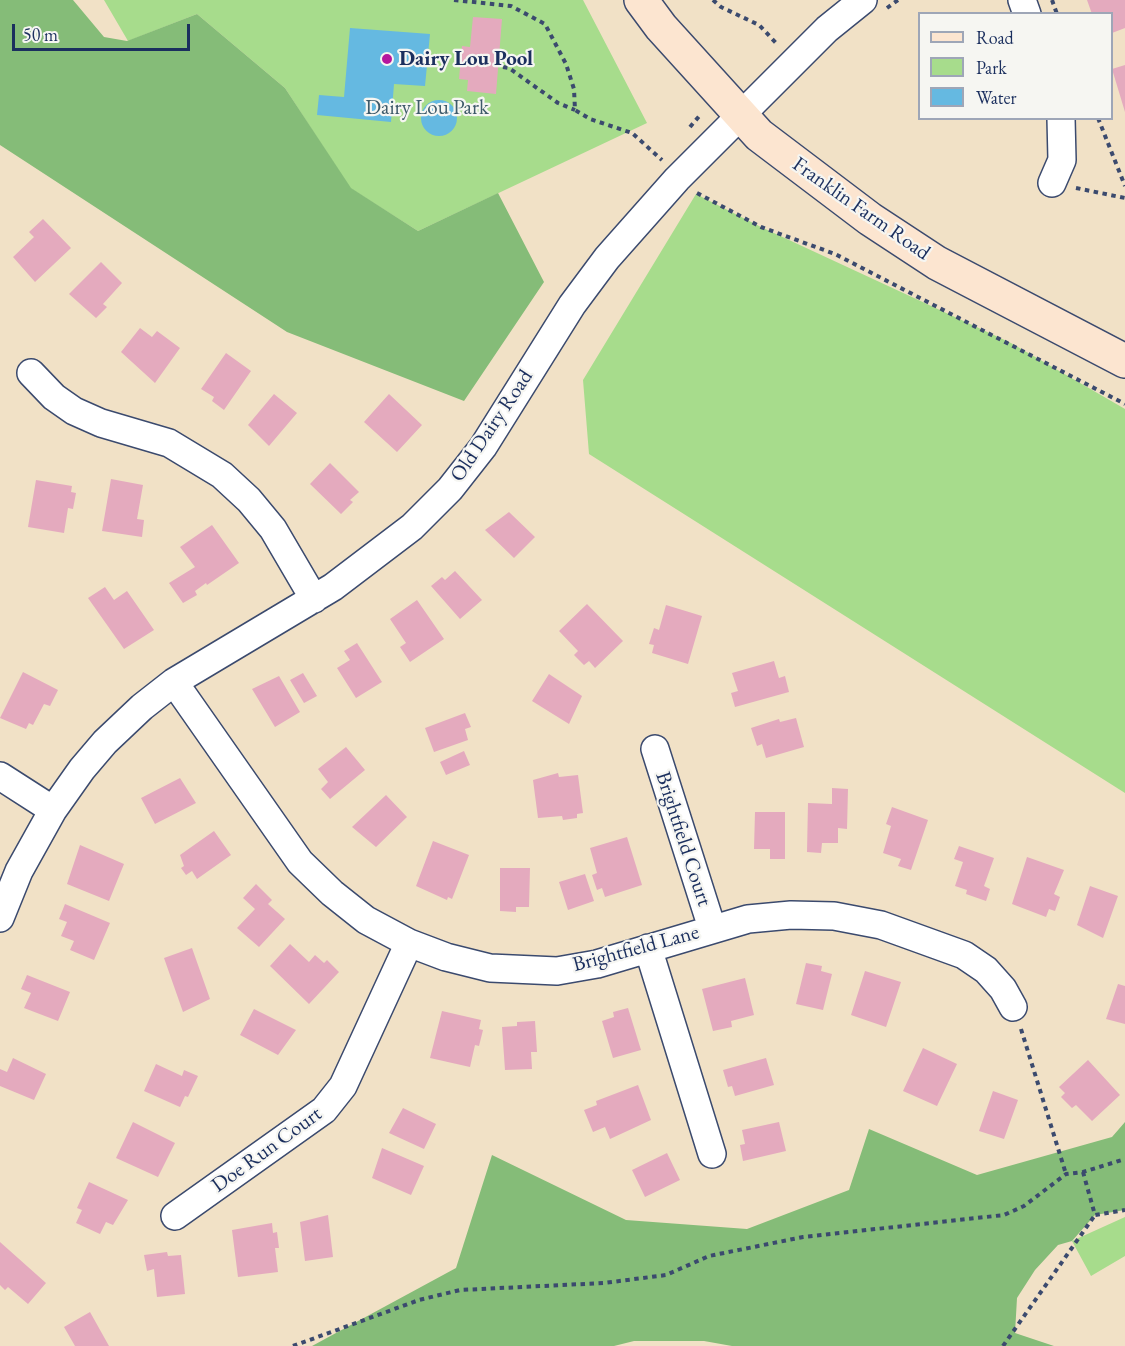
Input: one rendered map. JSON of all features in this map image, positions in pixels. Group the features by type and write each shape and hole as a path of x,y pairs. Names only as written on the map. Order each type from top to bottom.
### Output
{"main road":[{"name":"Franklin Farm Road","path":"641,0 661,27 759,135 806,172 870,219 937,263 1125,361"}],"street":[{"name":"Old Dairy Road","path":"0,918 19,871 53,810 105,742 141,707 174,682 314,599 378,556 412,527 450,489 483,447 572,305 607,258 676,179 827,29 863,0"},
{"path":"1052,183 1062,160 1061,120"},
{"path":"31,373 54,398 74,411 101,423 169,443 222,475 249,500 273,529 314,599"},
{"name":"Brightfield Lane","path":"174,682 300,862 332,894 366,920 409,943 446,957 517,971 557,971 597,964 748,919 790,915 834,916 880,925 964,956 986,970 1003,989 1012,1007"},
{"name":"Brightfield Court","path":"655,749 712,928"},
{"path":"0,776 53,810"},
{"name":"Doe Run Court","path":"175,1216 324,1110 343,1086 409,943"},
{"path":"648,948 712,1154"}],"path":[{"path":"454,0 511,6 545,24 566,64 574,89 575,110"},
{"path":"713,0 721,7 759,25 781,48"},
{"path":"503,67 510,68 558,103 590,119 632,133 660,161 667,153"},
{"path":"688,130 701,114"},
{"path":"1099,120 1125,186"},
{"path":"1052,183 1125,198"},
{"path":"704,187 696,194 761,227 835,254 1125,404"},
{"path":"1012,1007 1030,1048 1066,1174"},
{"path":"293,1346 419,1300 460,1290 604,1283 666,1275 709,1256 803,1237 1004,1215 1024,1206 1066,1174 1083,1173 1125,1159"},
{"path":"1083,1173 1095,1215"},
{"path":"1003,1346 1095,1215 1125,1210"}],"green space":[{"path":"0,0 73,0 104,37 127,41 197,14 285,88 351,188 418,231 498,193 544,282 464,401 287,332 0,145"},
{"name":"Dairy Lou Park","path":"104,0 583,0 647,123 418,231 350,188 285,88 197,14 128,41"},
{"path":"696,194 761,227 1011,343 1125,409 1125,793 589,454 583,380"},
{"path":"1125,1122 1125,1210 1095,1215 1072,1241 1058,1245 1035,1270 1017,1298 1015,1333 1054,1346 732,1346 704,1341 634,1341 614,1346 312,1346 456,1268 492,1155 626,1220 747,1229 849,1190 869,1129 977,1175 1112,1137"},
{"path":"1125,1217 1125,1256 1091,1276 1072,1241"}],"water":[{"name":"Dairy Lou Pool","path":"350,28 430,34 425,86 394,84 391,122 317,115 319,95 344,97"},
{"name":"Dairy Lou Pool","path":"439,100 452,105 457,118 452,131 439,136 426,131 421,118 426,105"}],"building":[{"path":"1087,0 1125,0 1125,28 1113,33 1113,12 1091,12"},
{"path":"473,17 502,19 496,94 467,91 468,80 459,79 462,46 470,47"},
{"path":"1125,65 1125,112 1113,72 1113,69"},
{"path":"43,219 71,248 35,282 13,257 34,237 29,232"},
{"path":"101,262 122,283 103,304 107,307 96,318 69,294"},
{"path":"140,328 152,337 157,331 180,348 155,383 121,352"},
{"path":"226,353 251,371 224,410 212,401 214,397 201,389"},
{"path":"274,394 297,413 269,446 248,425"},
{"path":"389,394 422,425 397,452 364,422"},
{"path":"330,463 359,492 350,500 353,502 341,514 310,484"},
{"path":"111,479 143,485 137,519 144,520 142,537 102,531"},
{"path":"36,480 72,486 71,492 76,493 73,509 68,508 64,533 28,527"},
{"path":"509,512 535,537 514,558 485,530"},
{"path":"212,525 239,563 207,585 206,583 195,591 197,595 183,603 169,583 195,567 180,547"},
{"path":"455,571 482,600 460,619 431,586 442,577 445,580"},
{"path":"105,587 114,600 127,591 154,630 124,649 88,598"},
{"path":"417,600 444,639 410,662 400,647 406,643 390,619"},
{"path":"587,604 623,641 595,668 589,661 584,665 574,655 578,651 559,631"},
{"path":"666,605 702,616 688,664 652,653 654,645 649,644 654,628 659,630"},
{"path":"357,643 382,682 356,698 337,668 350,660 344,651"},
{"path":"774,661 779,678 785,676 789,692 735,707 731,693 738,691 732,673"},
{"path":"23,672 58,690 50,706 44,704 33,725 29,723 26,729 0,718"},
{"path":"303,673 317,696 304,703 290,680"},
{"path":"549,674 582,696 569,724 532,701"},
{"path":"279,676 300,712 275,727 252,689"},
{"path":"465,713 471,727 465,729 468,740 434,752 425,728"},
{"path":"796,718 804,747 766,758 762,744 757,746 751,728 779,719 780,722"},
{"path":"346,747 365,770 330,799 321,789 328,782 318,769"},
{"path":"464,751 470,765 446,775 440,762"},
{"path":"558,773 559,777 578,775 583,813 577,814 577,818 563,820 562,816 538,818 533,780"},
{"path":"180,778 196,803 155,824 141,798"},
{"path":"832,788 848,789 847,829 838,828 838,843 822,843 821,853 807,852 808,803 832,804"},
{"path":"386,795 407,817 376,847 352,827"},
{"path":"892,807 928,820 911,870 898,866 901,859 883,853 891,826 886,824"},
{"path":"755,812 785,812 785,859 770,859 770,849 754,849"},
{"path":"214,831 231,855 197,879 192,871 186,875 181,868 184,866 180,855"},
{"path":"627,837 642,885 605,897 602,888 597,890 592,875 597,873 590,848"},
{"path":"433,841 469,855 452,899 448,897 447,900 416,886"},
{"path":"80,845 124,864 109,901 67,884"},
{"path":"959,846 994,858 984,886 990,889 986,901 966,894 967,890 955,886 963,862 954,859"},
{"path":"1027,857 1064,870 1054,894 1060,897 1055,911 1049,909 1046,917 1012,904"},
{"path":"500,868 530,868 529,907 516,907 516,912 500,911"},
{"path":"585,874 594,901 568,910 559,882"},
{"path":"256,884 272,900 268,904 285,919 259,947 237,928 255,909 243,898"},
{"path":"1090,886 1118,896 1103,938 1077,925"},
{"path":"65,904 110,923 94,960 70,950 74,941 61,936 67,922 59,919"},
{"path":"290,944 309,962 315,955 324,963 327,960 339,972 309,1004 270,966"},
{"path":"192,948 210,999 183,1012 164,958"},
{"path":"806,963 822,966 821,971 832,974 823,1010 796,1004"},
{"path":"865,971 901,982 886,1027 851,1015"},
{"path":"27,975 70,992 58,1021 24,1008 31,993 21,989"},
{"path":"745,978 754,1015 731,1021 732,1027 713,1031 702,989"},
{"path":"1118,984 1125,986 1125,1024 1106,1019"},
{"path":"628,1008 641,1050 613,1058 602,1021 614,1017 613,1012"},
{"path":"254,1009 296,1030 278,1055 240,1035"},
{"path":"442,1011 481,1020 479,1029 483,1030 479,1046 475,1045 470,1067 430,1058"},
{"path":"535,1021 537,1052 531,1052 532,1069 505,1070 502,1027 517,1026 517,1022"},
{"path":"923,1048 957,1064 937,1106 903,1091"},
{"path":"13,1058 46,1074 34,1100 0,1086 0,1069 7,1072"},
{"path":"766,1058 774,1085 735,1096 732,1086 728,1087 723,1070"},
{"path":"1088,1060 1120,1095 1092,1121 1076,1105 1072,1108 1061,1097 1065,1093 1059,1087"},
{"path":"156,1064 182,1076 184,1070 198,1076 188,1097 185,1096 180,1107 144,1091"},
{"path":"638,1085 651,1120 610,1139 605,1127 593,1132 584,1110 597,1105 596,1101"},
{"path":"993,1091 1018,1100 1004,1139 979,1131"},
{"path":"403,1108 436,1124 424,1149 389,1133"},
{"path":"133,1122 175,1143 158,1177 116,1158"},
{"path":"779,1122 786,1151 743,1161 740,1145 745,1144 742,1130"},
{"path":"382,1148 424,1166 411,1195 372,1178"},
{"path":"667,1153 680,1180 645,1197 632,1170"},
{"path":"89,1182 128,1200 113,1225 106,1222 100,1234 76,1223 82,1210 77,1208"},
{"path":"328,1215 333,1257 305,1261 300,1222"},
{"path":"272,1223 273,1233 277,1232 279,1248 275,1248 278,1272 238,1277 232,1230"},
{"path":"0,1242 46,1283 28,1304 8,1287 5,1290 0,1285"},
{"path":"167,1252 168,1256 181,1255 185,1294 157,1297 154,1269 147,1271 144,1255"},
{"path":"90,1312 109,1346 75,1346 64,1327"}],"place":[{"name":"Dairy Lou Pool","path":"387,59"}]}
